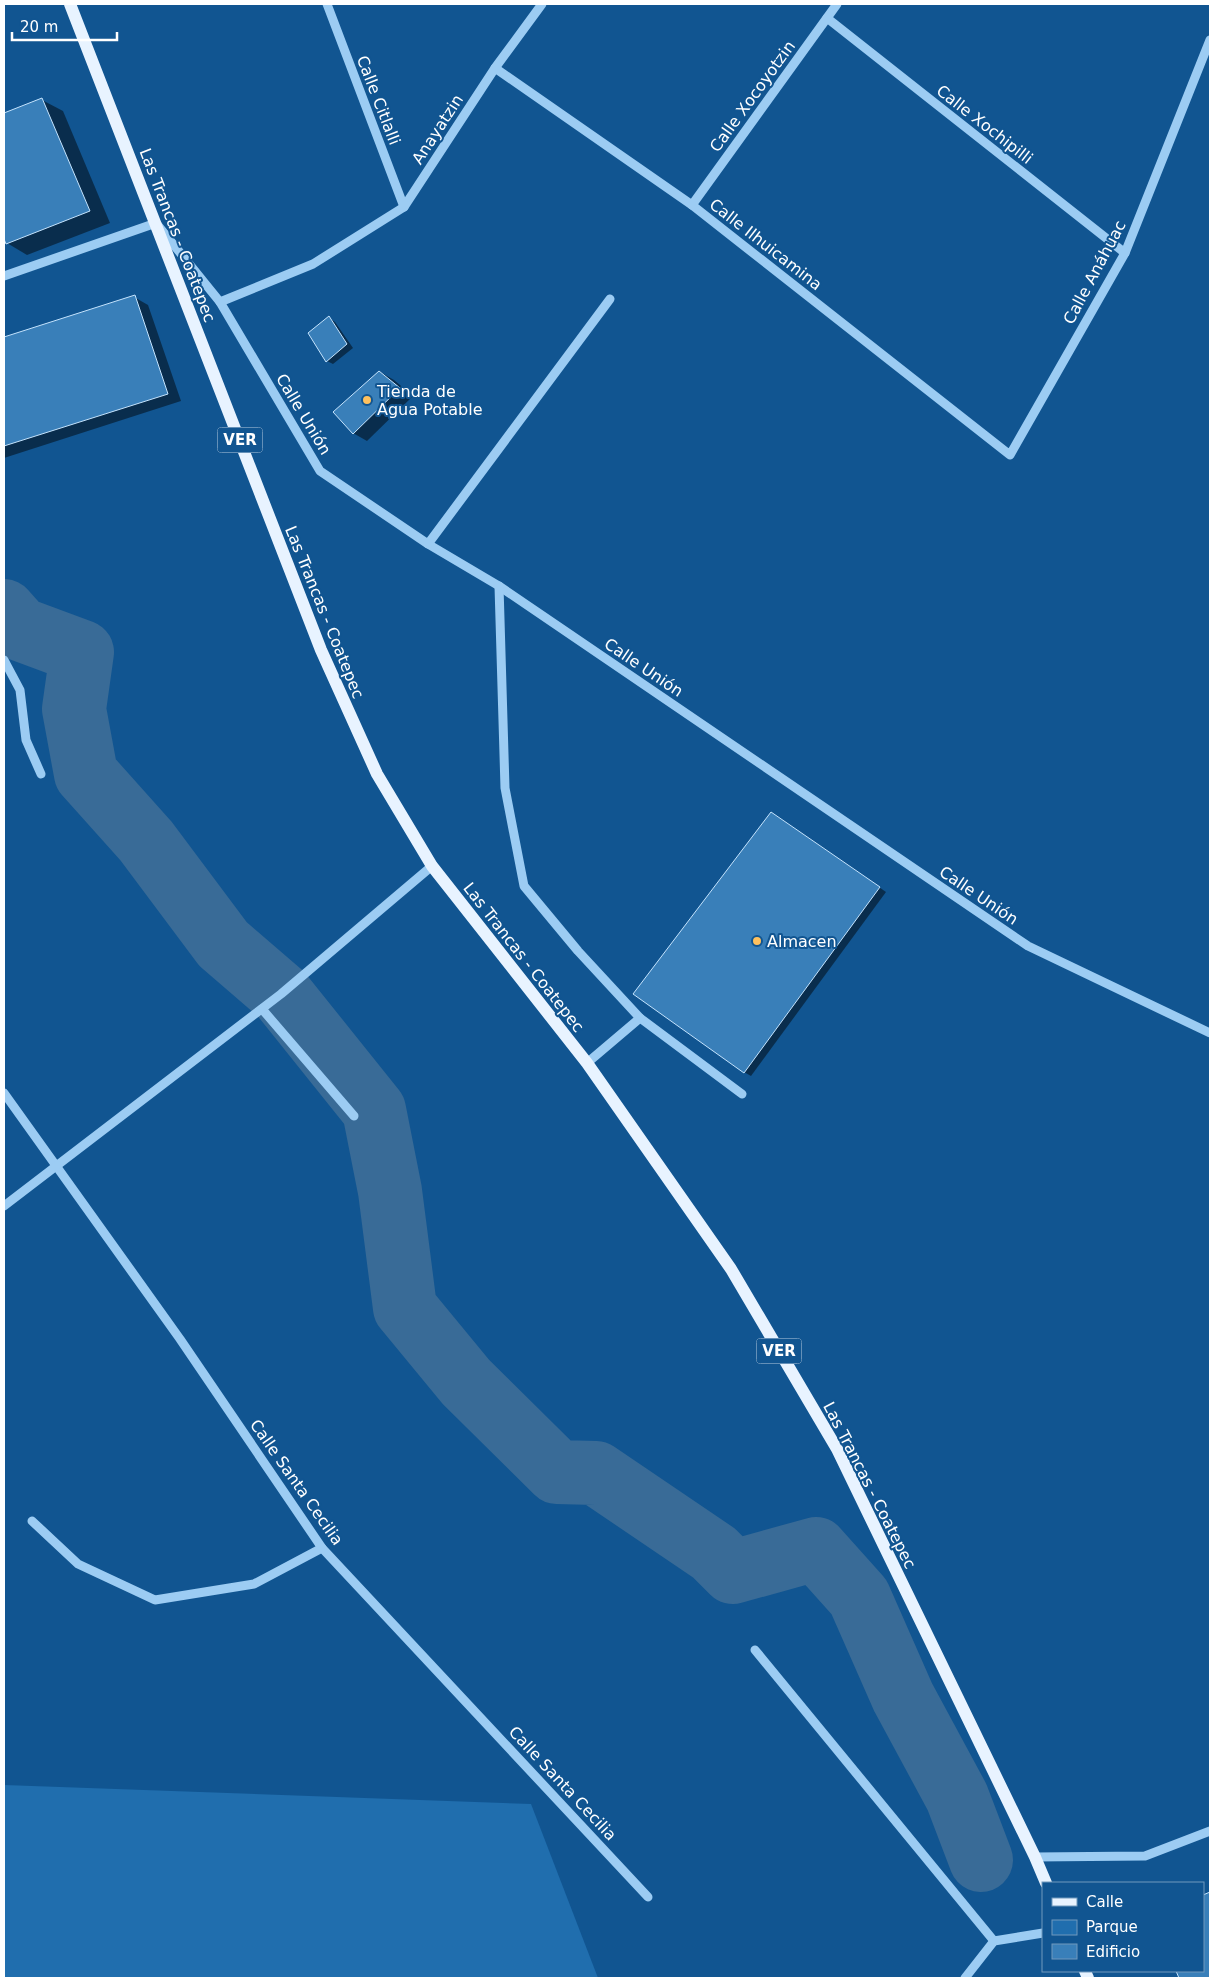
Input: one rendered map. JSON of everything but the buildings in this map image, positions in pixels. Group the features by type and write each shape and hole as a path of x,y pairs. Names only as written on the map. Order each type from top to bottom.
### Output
{"main road":[{"name":"Las Trancas - Coatepec","path":"70,4 321,650 377,774 432,866 587,1063 731,1269 837,1450 1046,1882"}],"street":[{"name":"Calle Citlalli","path":"327,4 404,207"},
{"name":"Anayatzin","path":"404,207 495,68 542,4"},
{"name":"Calle Xocoyotzin","path":"692,205 837,4"},
{"name":"Calle Xochipilli","path":"827,18 1125,253"},
{"name":"Calle Anáhuac","path":"1010,455 1125,253 1210,40"},
{"name":"Calle Ilhuicamina","path":"495,68 692,205 1010,455"},
{"path":"220,302 313,264 404,207"},
{"path":"4,276 156,223"},
{"name":"Calle Unión","path":"156,223 220,302 320,471 428,544 500,586 1028,946 1210,1033"},
{"path":"428,544 610,299"},
{"path":"500,586 505,788 524,886 578,951 640,1018 742,1094"},
{"path":"4,660 20,690 26,740 41,774"},
{"path":"4,1206 262,1009 432,866"},
{"path":"262,1009 354,1116"},
{"path":"587,1063 640,1018"},
{"name":"Calle Santa Cecilia","path":"4,1093 180,1338 322,1548 648,1897"},
{"path":"32,1521 78,1564 155,1600 254,1584 322,1548"},
{"path":"755,1650 994,1941"},
{"path":"1035,1857 1144,1856 1210,1831"},
{"path":"965,1978 994,1941 1042,1933"}],"green space":[{"path":"4,1785 531,1804 598,1978 4,1978"}],"waterway":[{"path":"4,611 20,629 82,652 74,709 86,774 146,841 223,944 281,994 374,1110 390,1191 405,1308 466,1382 557,1472 596,1473 714,1553 733,1572 816,1549 859,1597 903,1697 957,1797 981,1860"}],"place":[{"name":"Tienda de Agua Potable","path":"367,400"},
{"name":"Almacen","path":"757,941"}]}
